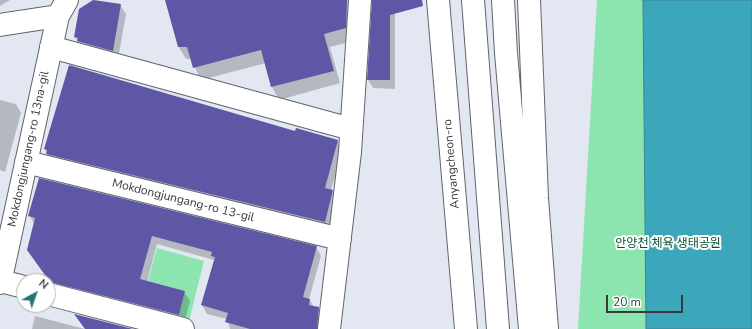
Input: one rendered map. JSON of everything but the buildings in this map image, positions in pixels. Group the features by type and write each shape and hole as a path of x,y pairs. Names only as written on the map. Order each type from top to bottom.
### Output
{"street":[{"path":"330,329 351,129 360,0"},
{"name":"Anyangcheon-ro","path":"438,0 466,329"},
{"path":"472,0 498,329"},
{"path":"504,0 506,61 530,329"},
{"path":"530,0 537,198 547,329"},
{"name":"Mokdongjungang-ro 13na-gil","path":"0,25 62,8"},
{"name":"Mokdongjungang-ro 13na-gil","path":"0,282 51,47 62,8"},
{"path":"51,47 351,129"},
{"name":"Mokdongjungang-ro 13-gil","path":"26,162 340,239"},
{"path":"0,282 16,285"},
{"path":"56,297 136,323 183,329"}],"green space":[{"name":"안양천 체육 생태공원","path":"597,0 752,0 752,329 578,329"},
{"path":"157,248 204,261 189,321 178,319 185,291 148,281"}],"water":[{"name":"안양천 체육 생태공원","path":"643,0 752,0 752,329 646,329"}]}
